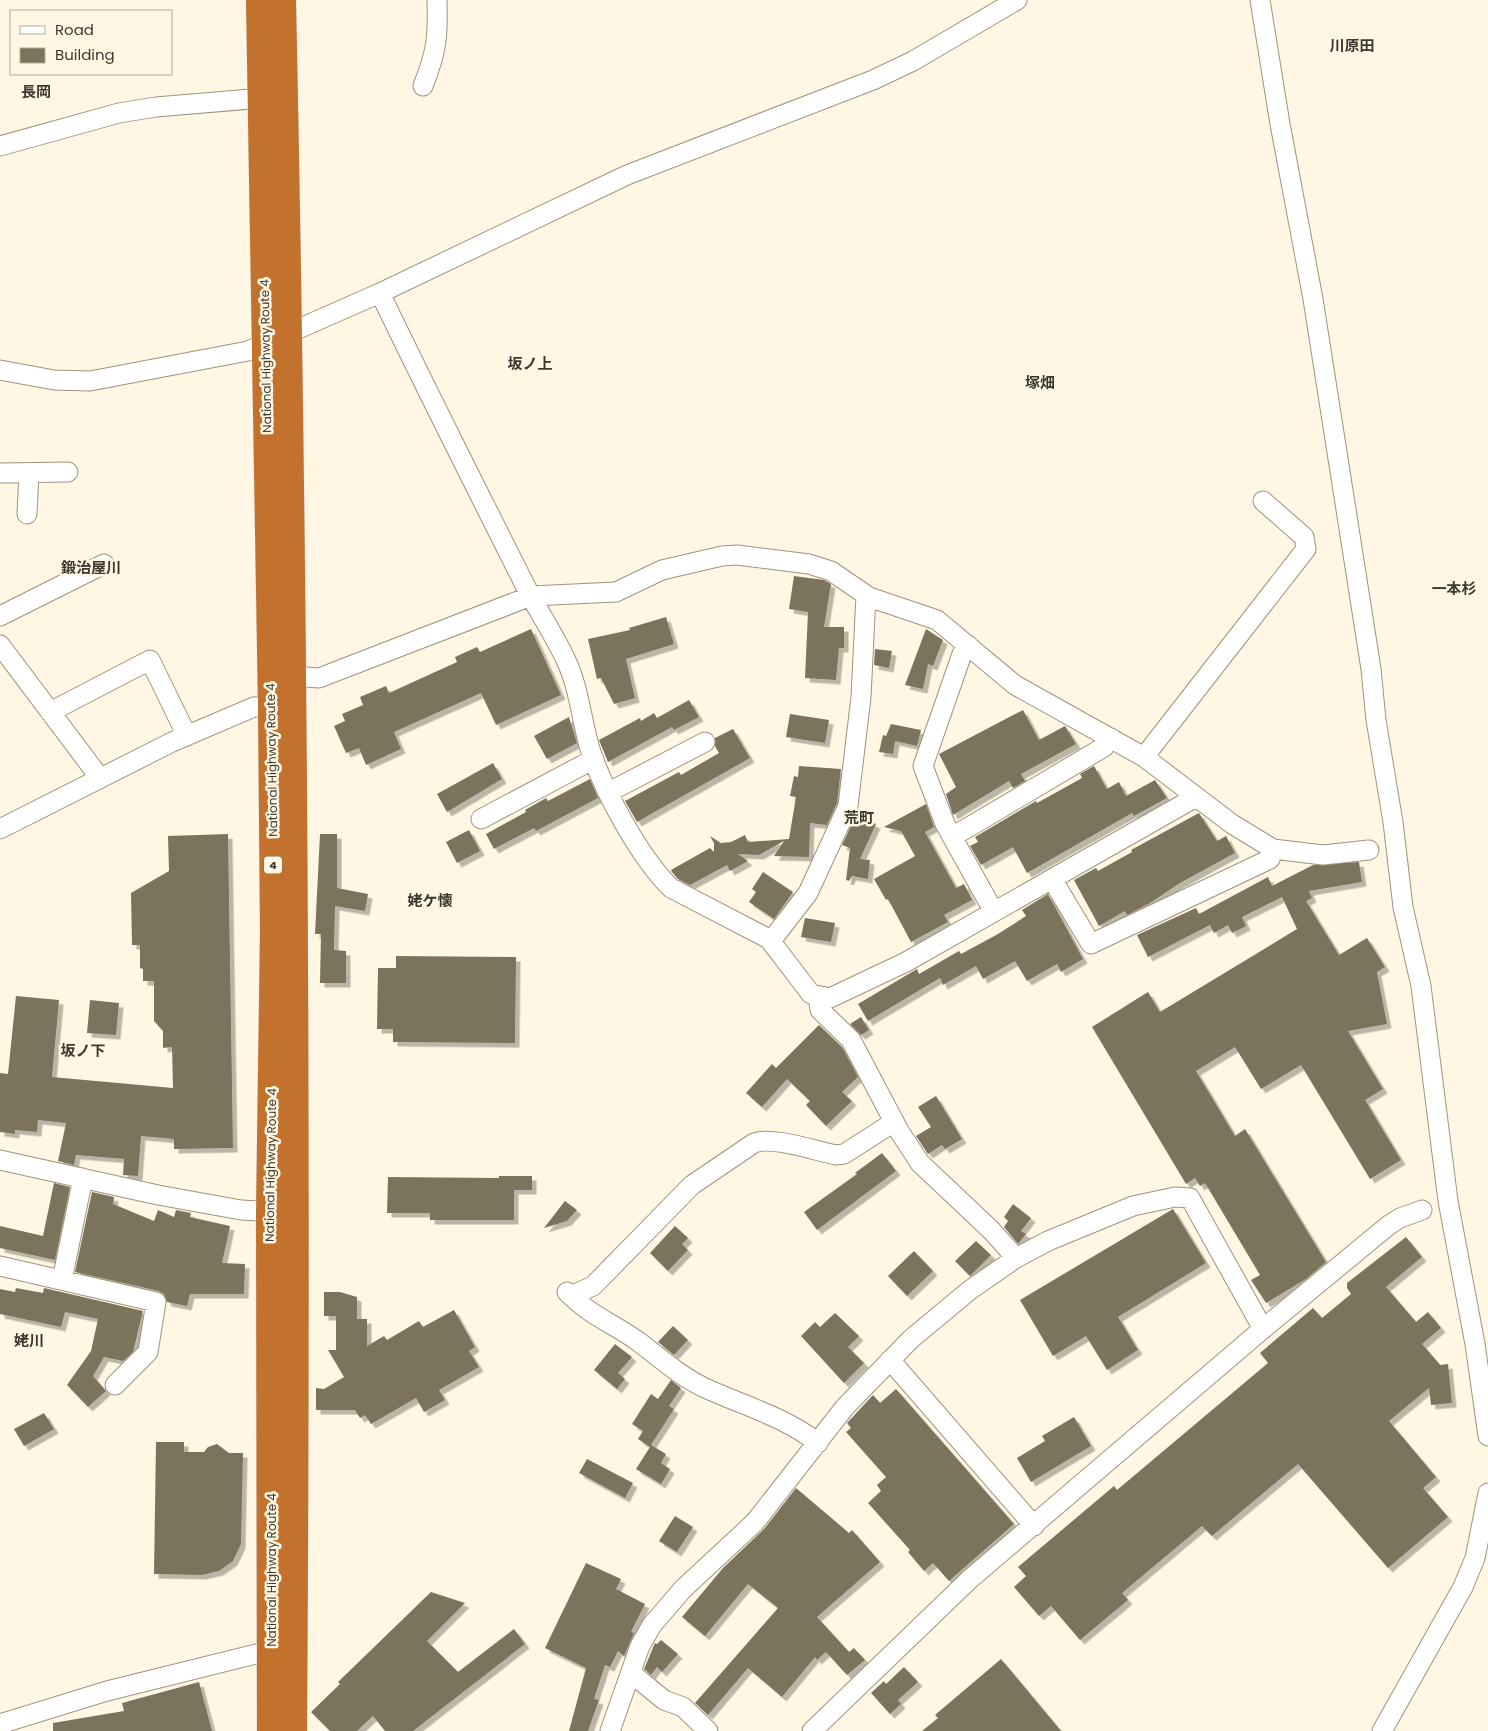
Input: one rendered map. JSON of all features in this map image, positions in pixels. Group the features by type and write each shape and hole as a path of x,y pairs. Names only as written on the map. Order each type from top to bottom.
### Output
{"highway":[{"name":"National Highway Route 4","path":"260,0 263,98 277,339 292,676 272,1650 272,1731"},
{"name":"National Highway Route 4","path":"282,0 272,706 274,931 293,1731"}],"street":[{"path":"424,86 435,56 438,31 436,0"},
{"path":"0,370 54,380 90,381 248,351 380,293 627,175 874,80 913,61 1017,0"},
{"path":"1260,0 1280,124 1314,300 1371,669 1376,720 1393,822 1403,907 1421,986 1448,1201 1475,1344 1488,1436"},
{"path":"0,146 119,113 156,107 263,98"},
{"path":"380,293 531,596 572,673 594,759 609,792 632,834 660,878 671,888 763,934 771,941 811,994 830,998 906,962 1196,797"},
{"path":"0,473 68,472"},
{"path":"27,514 29,473"},
{"path":"1144,757 1306,549 1304,537 1263,500"},
{"path":"292,676 319,678 531,596 616,592 662,570 736,555 783,560 824,569 837,574 866,595 937,620 1015,685 1144,757 1232,824 1273,849 1323,855 1369,850"},
{"path":"0,616 104,564"},
{"path":"771,941 808,892 848,806 861,697 866,595"},
{"path":"0,645 100,778"},
{"path":"968,645 962,654 923,766 952,837 994,912"},
{"path":"50,712 150,660 187,736"},
{"path":"0,829 187,736 254,707 272,706"},
{"path":"952,837 1104,747 1111,738"},
{"path":"609,792 705,742"},
{"path":"481,819 594,759"},
{"path":"1052,879 1090,944 1270,859 1273,849"},
{"path":"818,996 820,1010 850,1040 894,1122 920,1163 992,1231 1016,1258"},
{"path":"818,1443 787,1424 704,1387 676,1372 638,1341 597,1318 569,1294 593,1286 692,1185 754,1143 760,1141 778,1143 836,1155 844,1154 894,1122"},
{"path":"0,1160 223,1207 282,1212"},
{"path":"62,1280 83,1178"},
{"path":"610,1731 640,1646 652,1625 683,1589 755,1522 845,1406 890,1360 935,1318 970,1290 1016,1258 1116,1211 1185,1196 1190,1198 1263,1330"},
{"path":"812,1731 970,1580 1388,1225 1400,1218 1422,1210"},
{"path":"0,1266 156,1302 148,1352 115,1385"},
{"path":"890,1360 1034,1526"},
{"path":"1382,1731 1463,1587 1475,1558 1488,1493"},
{"path":"0,1724 107,1691 272,1650"},
{"path":"631,1673 664,1700 683,1707 708,1731"}],"building":[{"path":"794,576 824,580 831,584 824,627 844,627 844,648 839,648 836,680 805,678 808,612 789,609"},
{"path":"666,617 674,644 626,659 635,698 614,704 601,678 597,679 588,639 630,630 629,628"},
{"path":"531,629 561,695 496,725 481,693 394,732 401,749 366,765 359,748 346,753 334,726 345,721 342,714 363,705 360,697 386,686 389,693 457,662 455,657 477,647 480,652"},
{"path":"926,629 943,640 933,666 928,664 923,689 905,685"},
{"path":"875,649 892,651 889,668 874,665"},
{"path":"689,700 699,717 674,730 672,727 608,762 599,740 640,718 641,721 654,713 657,718"},
{"path":"1023,710 1039,740 1065,726 1076,744 1021,774 1025,781 1013,788 1009,781 953,815 946,794 956,787 939,754"},
{"path":"790,714 829,720 825,743 786,737"},
{"path":"569,717 577,743 547,759 534,736"},
{"path":"891,724 921,730 917,746 895,741 893,754 879,752 883,735 886,736"},
{"path":"733,729 750,758 637,822 625,801 679,772 681,775 719,753 715,746 715,738"},
{"path":"493,763 502,779 447,812 437,794"},
{"path":"799,766 841,769 837,803 827,825 810,823 809,857 774,856 784,841 759,855 738,854 748,861 730,871 727,865 690,885 678,879 671,870 710,848 714,852 714,843 710,836 721,843 731,842 745,835 748,842 789,839 796,797 790,796 794,776 798,777"},
{"path":"1094,766 1107,789 1119,782 1126,796 1155,780 1167,798 1134,816 1132,813 1027,873 1013,847 981,865 970,846 978,842 975,837 1036,801 1037,803 1082,778 1080,774"},
{"path":"590,779 598,798 536,831 534,828 494,849 486,834 526,812 525,810 546,798 548,801"},
{"path":"926,804 934,827 925,832 956,888 964,884 972,900 944,915 948,922 911,942 888,899 886,900 874,879 915,856 901,831 884,827"},
{"path":"1199,813 1217,841 1226,836 1235,853 1180,883 1150,903 1127,915 1125,911 1099,926 1074,880 1096,868 1098,871 1132,852 1131,850"},
{"path":"856,815 876,824 860,859 870,860 868,879 852,876 849,881 846,880 850,848 842,845"},
{"path":"469,830 480,851 457,863 446,842"},
{"path":"228,834 233,1148 174,1149 174,1139 141,1136 138,1176 123,1175 124,1159 76,1155 74,1165 58,1161 66,1123 38,1120 37,1132 15,1130 15,1134 0,1132 0,1073 8,1074 16,996 59,1000 52,1077 173,1088 172,1047 163,1048 163,1031 154,1021 154,981 143,981 143,969 140,968 140,945 132,945 131,893 169,871 168,836"},
{"path":"320,834 337,834 337,888 368,894 365,911 335,906 334,950 346,951 346,983 320,983 321,934 315,934"},
{"path":"1359,862 1362,882 1309,891 1312,898 1306,901 1339,955 1367,938 1385,967 1377,972 1387,1024 1348,1031 1383,1089 1365,1100 1401,1160 1370,1179 1301,1065 1261,1089 1235,1047 1196,1071 1235,1136 1245,1129 1326,1262 1306,1279 1266,1303 1251,1280 1260,1275 1205,1183 1200,1186 1195,1178 1186,1184 1092,1027 1148,992 1160,1012 1297,929 1282,897 1242,917 1246,926 1232,933 1228,925 1214,933 1210,925 1148,957 1137,935 1196,908 1199,914 1268,877 1272,886 1313,865"},
{"path":"763,872 793,892 774,919 749,902 756,892 752,889"},
{"path":"1048,894 1083,959 1061,972 1057,964 1027,981 1015,961 983,979 976,966 943,985 940,978 868,1021 858,1004 917,969 919,974 959,951 961,954 998,934 1026,916 1022,910"},
{"path":"805,918 835,923 831,942 801,937"},
{"path":"396,956 516,957 515,1043 393,1042 393,1029 377,1029 378,968 396,968"},
{"path":"90,1000 119,1003 116,1035 87,1033"},
{"path":"861,1017 869,1030 861,1035 850,1024"},
{"path":"819,1025 842,1047 858,1077 842,1092 852,1101 826,1126 806,1105 810,1101 787,1079 762,1107 746,1093 772,1064 776,1068"},
{"path":"936,1096 962,1139 945,1149 942,1145 928,1154 916,1136 931,1127 918,1107"},
{"path":"882,1153 896,1171 817,1230 804,1212 857,1174 855,1173"},
{"path":"499,1176 532,1176 532,1190 514,1190 514,1220 430,1220 430,1213 387,1213 388,1177 499,1178"},
{"path":"54,1183 70,1187 55,1260 0,1248 0,1226 43,1236"},
{"path":"92,1192 114,1197 113,1204 154,1221 158,1210 174,1217 176,1210 191,1213 190,1217 230,1226 222,1263 245,1264 244,1294 190,1294 187,1306 167,1302 164,1294 159,1291 75,1272"},
{"path":"565,1201 577,1210 567,1221 544,1228"},
{"path":"1013,1204 1031,1218 1021,1231 1026,1234 1018,1244 1004,1227 1008,1221 1004,1217"},
{"path":"1173,1209 1206,1263 1118,1317 1138,1350 1107,1370 1086,1336 1053,1356 1020,1300"},
{"path":"675,1226 688,1238 682,1244 688,1250 668,1271 650,1253"},
{"path":"1406,1237 1422,1257 1386,1287 1416,1322 1428,1312 1441,1328 1422,1344 1440,1365 1448,1364 1452,1403 1431,1405 1429,1388 1389,1421 1436,1477 1423,1488 1448,1517 1388,1568 1298,1464 1212,1536 1202,1526 1122,1593 1128,1600 1080,1640 1051,1606 1039,1616 1014,1587 1026,1576 1018,1567 1114,1486 1117,1490 1268,1363 1260,1353 1313,1308 1322,1318 1351,1294 1347,1288 1347,1283"},
{"path":"976,1241 991,1255 970,1276 955,1261"},
{"path":"914,1251 933,1271 907,1296 888,1276"},
{"path":"16,1288 43,1293 44,1288 143,1311 133,1352 123,1361 104,1357 93,1376 106,1391 88,1407 67,1385 91,1351 98,1319 65,1312 61,1327 0,1314 0,1289 15,1292"},
{"path":"324,1292 340,1292 357,1297 357,1319 367,1319 367,1346 384,1336 387,1340 419,1321 423,1327 454,1310 475,1347 469,1351 479,1367 439,1390 445,1400 424,1412 416,1398 371,1424 365,1415 360,1418 355,1410 316,1410 316,1388 324,1389 344,1377 328,1350 336,1350 336,1316 324,1316"},
{"path":"835,1313 859,1336 848,1347 864,1363 844,1383 801,1336 815,1322 820,1327"},
{"path":"673,1326 688,1340 674,1355 658,1342"},
{"path":"615,1344 632,1357 618,1373 625,1379 617,1389 594,1370"},
{"path":"671,1380 681,1388 669,1406 674,1409 651,1445 666,1454 661,1463 670,1469 661,1484 636,1469 650,1447 638,1439 643,1431 632,1424 651,1394 658,1399"},
{"path":"896,1389 1014,1524 949,1581 933,1563 924,1571 908,1552 910,1550 868,1503 881,1491 877,1485 886,1477 846,1432 851,1428 847,1423 873,1395 880,1403"},
{"path":"44,1413 54,1429 24,1446 14,1429"},
{"path":"1074,1417 1091,1446 1031,1482 1017,1458 1045,1441 1042,1436"},
{"path":"156,1442 184,1442 184,1452 204,1452 208,1447 217,1444 229,1453 243,1453 241,1544 233,1561 219,1571 202,1575 154,1574"},
{"path":"587,1459 633,1483 625,1498 579,1473"},
{"path":"796,1488 849,1533 852,1530 880,1562 817,1617 849,1652 854,1648 865,1660 847,1675 826,1652 817,1660 815,1657 782,1697 748,1668 708,1715 695,1703 778,1608 748,1584 705,1636 682,1617 723,1568 764,1529"},
{"path":"675,1516 693,1527 677,1552 659,1541"},
{"path":"586,1563 621,1579 616,1589 645,1604 631,1632 634,1633 624,1656 618,1651 610,1667 605,1665 594,1699 599,1700 588,1731 569,1731 586,1668 545,1648"},
{"path":"431,1592 465,1603 427,1641 458,1672 514,1629 525,1644 413,1731 385,1731 373,1716 357,1731 330,1731 311,1712 340,1684 338,1682"},
{"path":"661,1640 678,1654 662,1672 657,1667 651,1675 644,1669 655,1643 657,1644"},
{"path":"1001,1659 1061,1731 922,1731 938,1718 935,1715"},
{"path":"904,1667 918,1682 898,1700 901,1704 890,1714 871,1693 884,1681 886,1684"},
{"path":"199,1682 212,1731 53,1731 53,1723 124,1711 122,1703"}],"district":[{"name":"川原田","path":"1352,46"},
{"name":"長岡","path":"36,92"},
{"name":"坂ノ上","path":"530,364"},
{"name":"塚畑","path":"1040,383"},
{"name":"鍛治屋川","path":"91,568"},
{"name":"一本杉","path":"1454,589"},
{"name":"荒町","path":"859,818"},
{"name":"姥ケ懐","path":"430,901"},
{"name":"坂ノ下","path":"83,1051"},
{"name":"姥川","path":"29,1341"}]}
